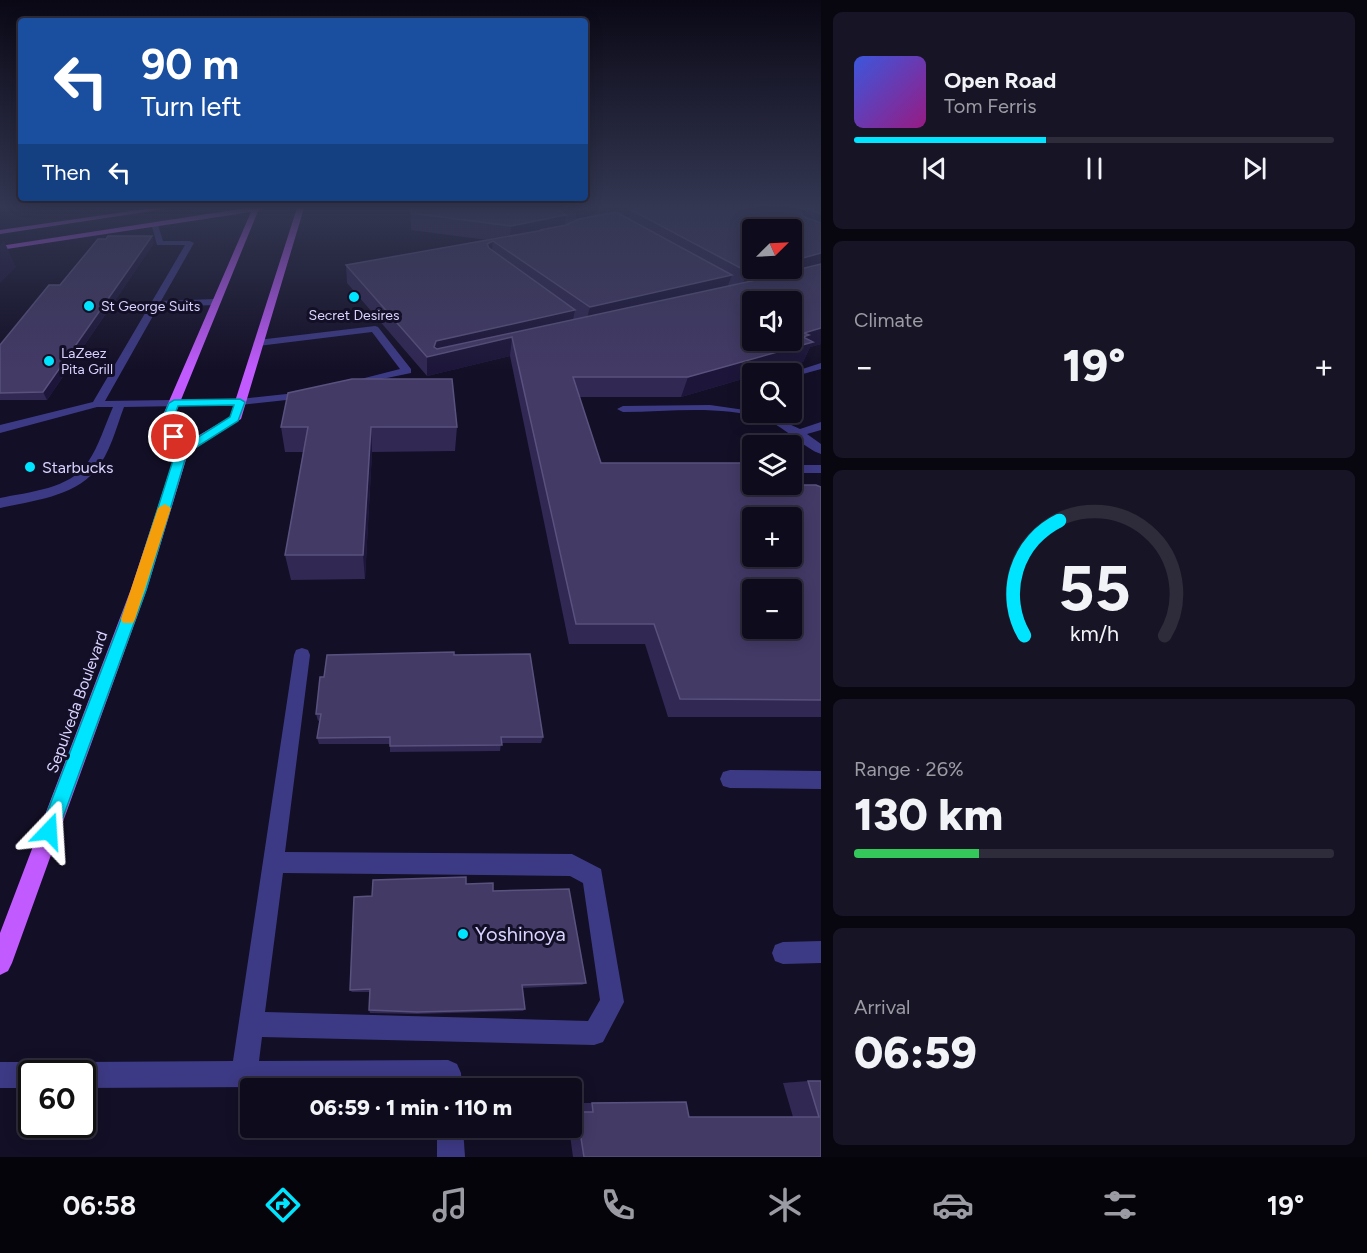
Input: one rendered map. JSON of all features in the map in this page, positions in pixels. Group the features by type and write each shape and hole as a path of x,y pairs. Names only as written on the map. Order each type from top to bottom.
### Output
{"main road":[{"path":"233,262 166,422 182,451 234,419 283,262"},
{"name":"Sepulveda Boulevard","path":"0,963 139,590 182,451"}],"street":[{"path":"97,405 179,262"},
{"path":"154,304 215,302"},
{"path":"258,343 375,329 407,371"},
{"path":"802,371 821,366"},
{"path":"341,387 420,368"},
{"path":"0,429 97,405 240,402 297,397 319,392"},
{"path":"0,503 56,489 78,478 92,467 120,404"},
{"path":"623,409 709,409 763,415 798,433 821,450"},
{"path":"798,433 821,426"},
{"path":"710,469 742,469"},
{"path":"802,469 821,469"},
{"path":"244,1075 302,655"},
{"path":"730,779 821,780"},
{"path":"251,1024 594,1033 612,1002 593,877 572,865 273,862"},
{"path":"783,953 821,952"},
{"path":"96,1075 448,1073 448,1078"},
{"path":"0,1075 18,1075"},
{"path":"450,1138 451,1157"}],"building":[{"path":"79,262 134,262 43,392 0,393 0,345 49,285 60,285"},
{"path":"363,262 508,262 575,310 436,341 434,347 437,349 759,279 802,279 802,269 821,264 821,328 804,333 809,335 803,337 813,342 802,345 802,291 742,291 742,351 781,351 688,377 573,377 601,463 741,463 742,495 802,495 802,485 821,487 821,700 680,699 654,624 576,624 512,337 427,357 346,265"},
{"path":"524,262 708,262 732,275 590,307"},
{"path":"729,262 742,262 742,269"},
{"path":"352,379 452,379 457,427 371,427 363,555 285,555 308,427 281,427 288,393"},
{"path":"454,652 454,655 530,654 543,737 501,737 502,745 390,746 390,737 317,738 321,714 316,714 320,677 324,677 327,655"},
{"name":"Yoshinoya","path":"466,877 466,884 493,883 493,891 569,889 586,983 522,985 525,1009 417,1012 369,1010 370,989 350,990 354,897 372,896 373,880"},
{"path":"808,1081 821,1081 821,1157 584,1157 581,1138 582,1112 593,1112 592,1103 686,1102 689,1117 819,1117"}],"slow traffic":[{"path":"128,619 165,508"}],"place":[{"name":"Secret Desires","path":"354,297"},
{"name":"St George Suits","path":"89,306"},
{"name":"LaZeez Pita Grill","path":"49,361"},
{"name":"Starbucks","path":"30,467"},
{"name":"Yoshinoya","path":"463,934"}],"route":[{"path":"49,831 139,590 182,451 234,419 240,402 174,403 166,422 174,437"}]}
